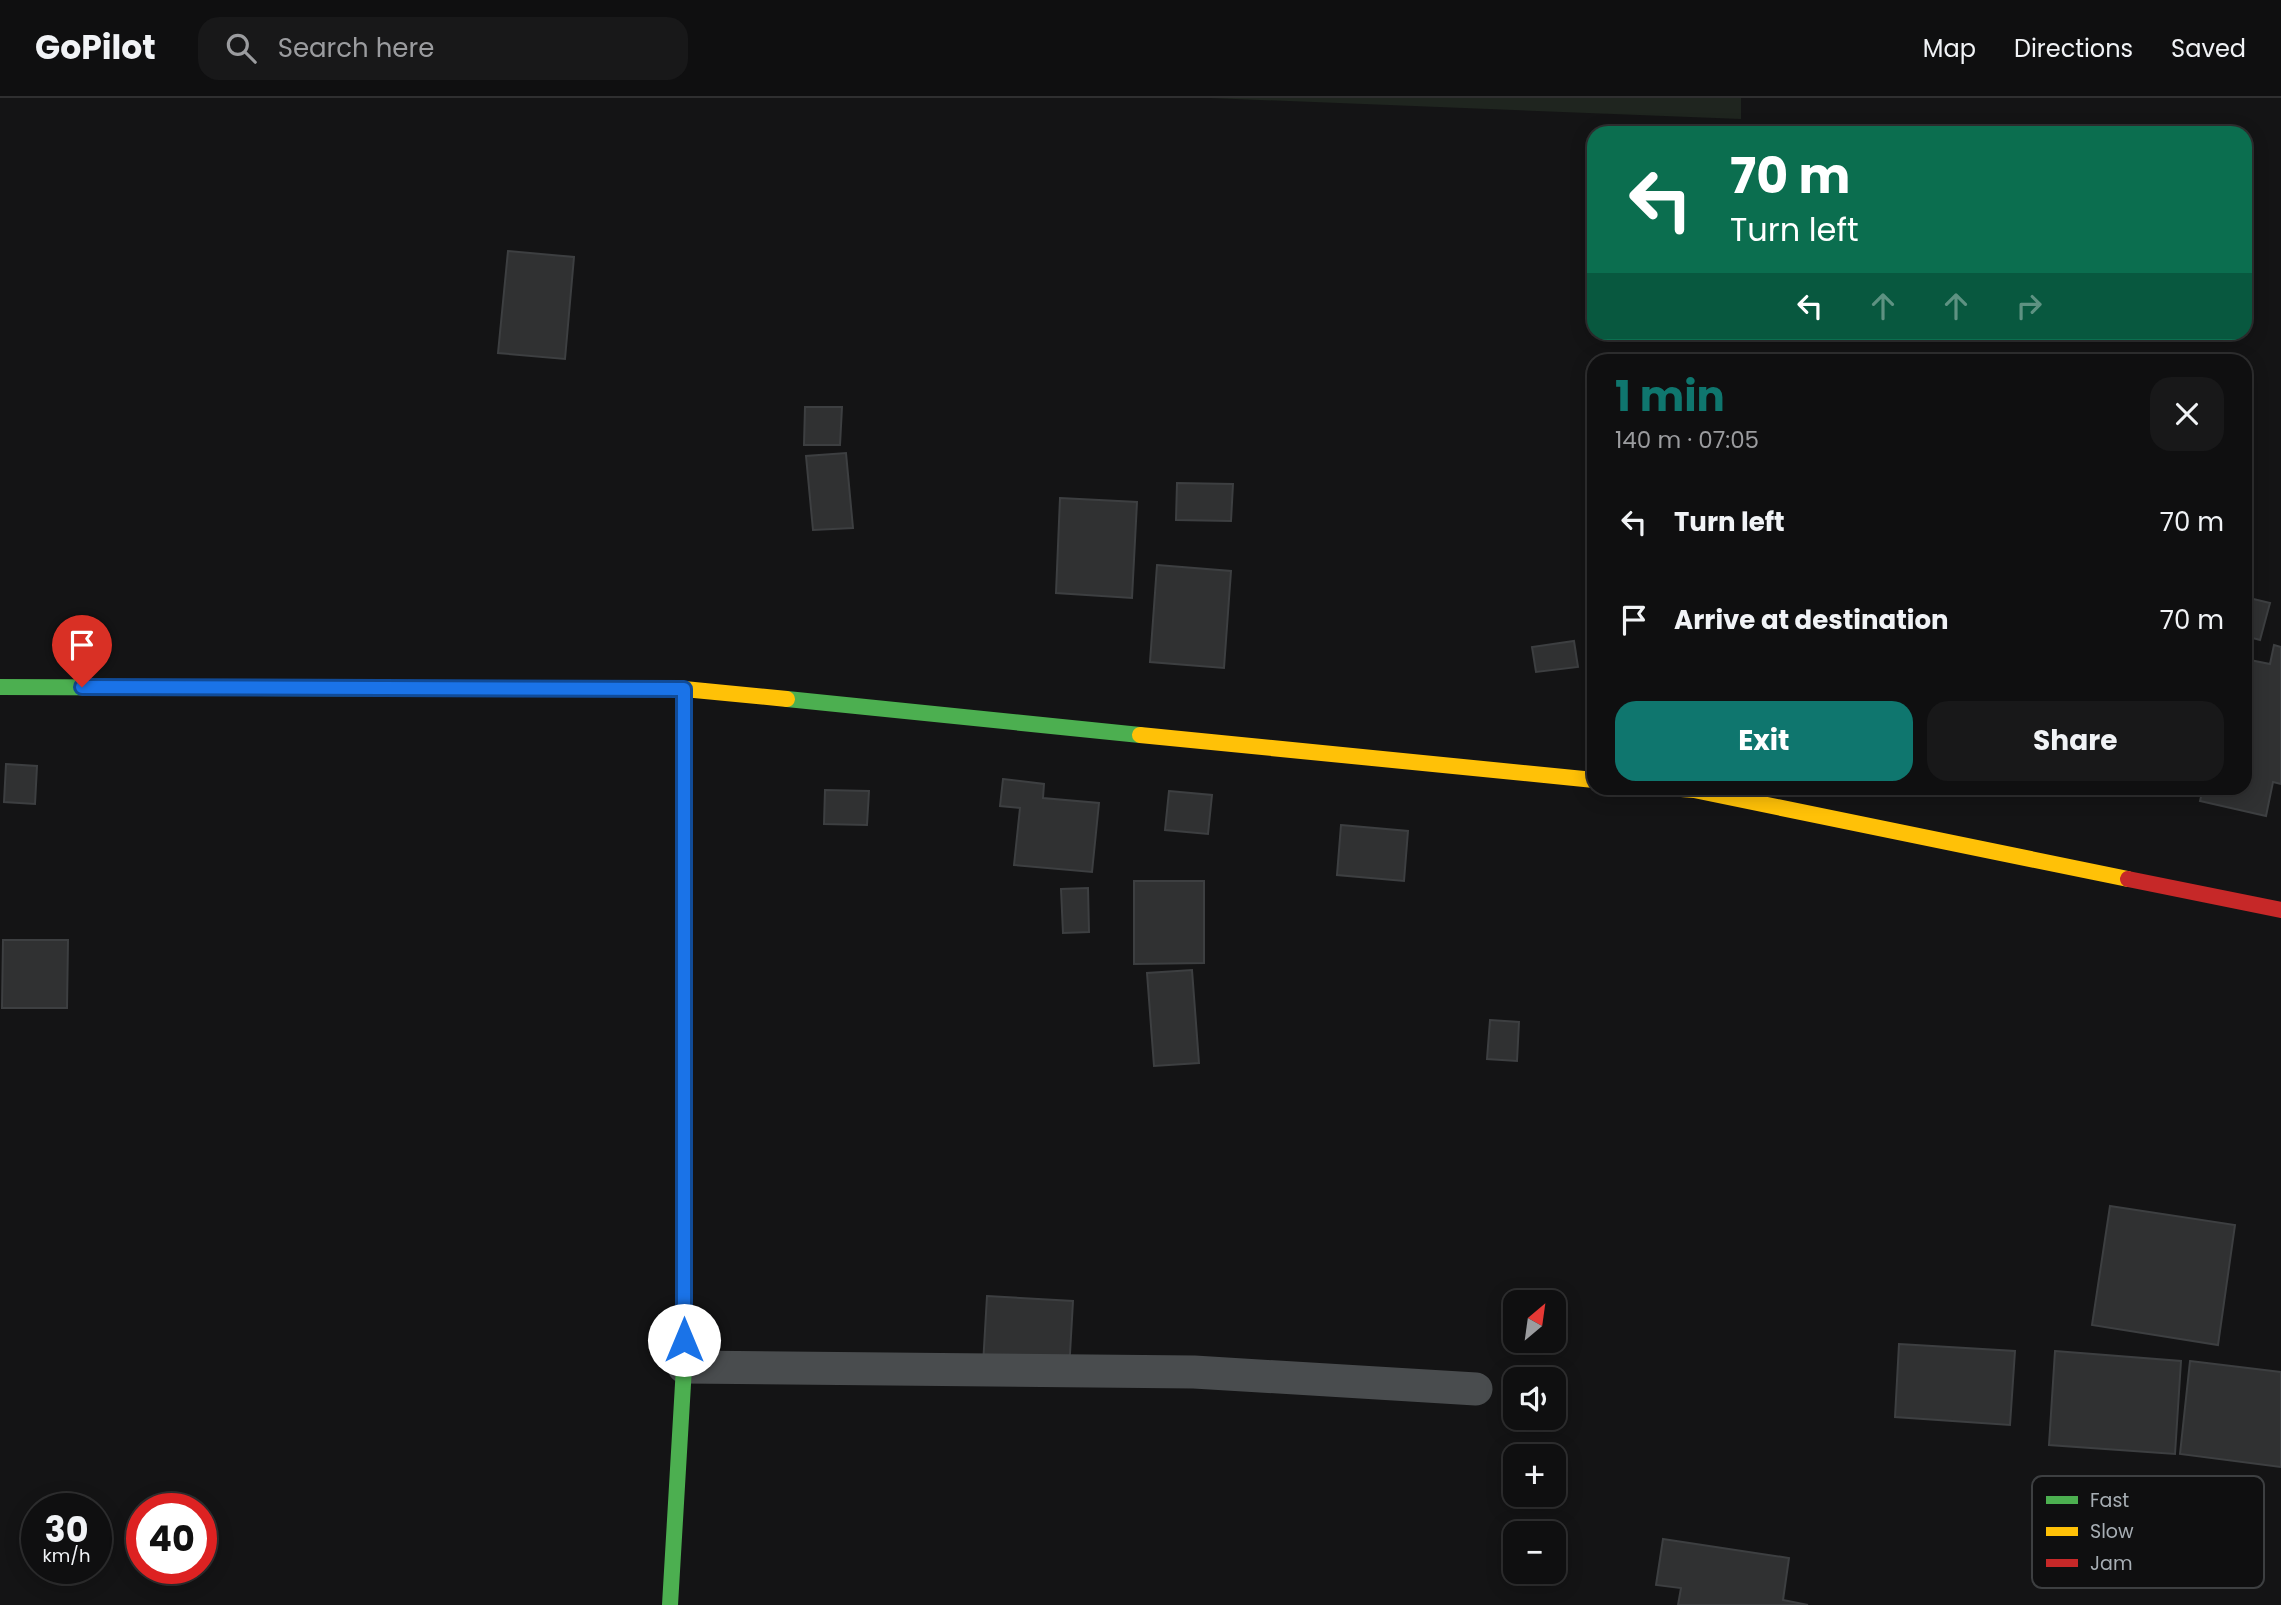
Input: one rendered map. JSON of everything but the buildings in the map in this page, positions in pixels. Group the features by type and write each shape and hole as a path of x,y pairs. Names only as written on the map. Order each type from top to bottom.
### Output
{"street":[{"path":"0,687 684,689 1587,779"},
{"path":"670,1605 684,1367 684,689"},
{"path":"1718,795 2281,910"}],"lane":[{"path":"684,1367 1194,1371 1476,1388"}],"shaded area":[{"path":"1210,98 1741,98 1741,119"}],"traffic: fast":[{"path":"0,687 578,689"},
{"path":"787,699 1140,735"},
{"path":"670,1605 684,1367 684,1176"}],"traffic: slow":[{"path":"684,1176 684,689 787,699"},
{"path":"1140,735 1587,779"},
{"path":"1718,795 2128,879"}],"traffic: jam":[{"path":"578,689 684,689"},
{"path":"2128,879 2281,910"}],"route":[{"path":"82,687 684,689 684,1340"}]}
